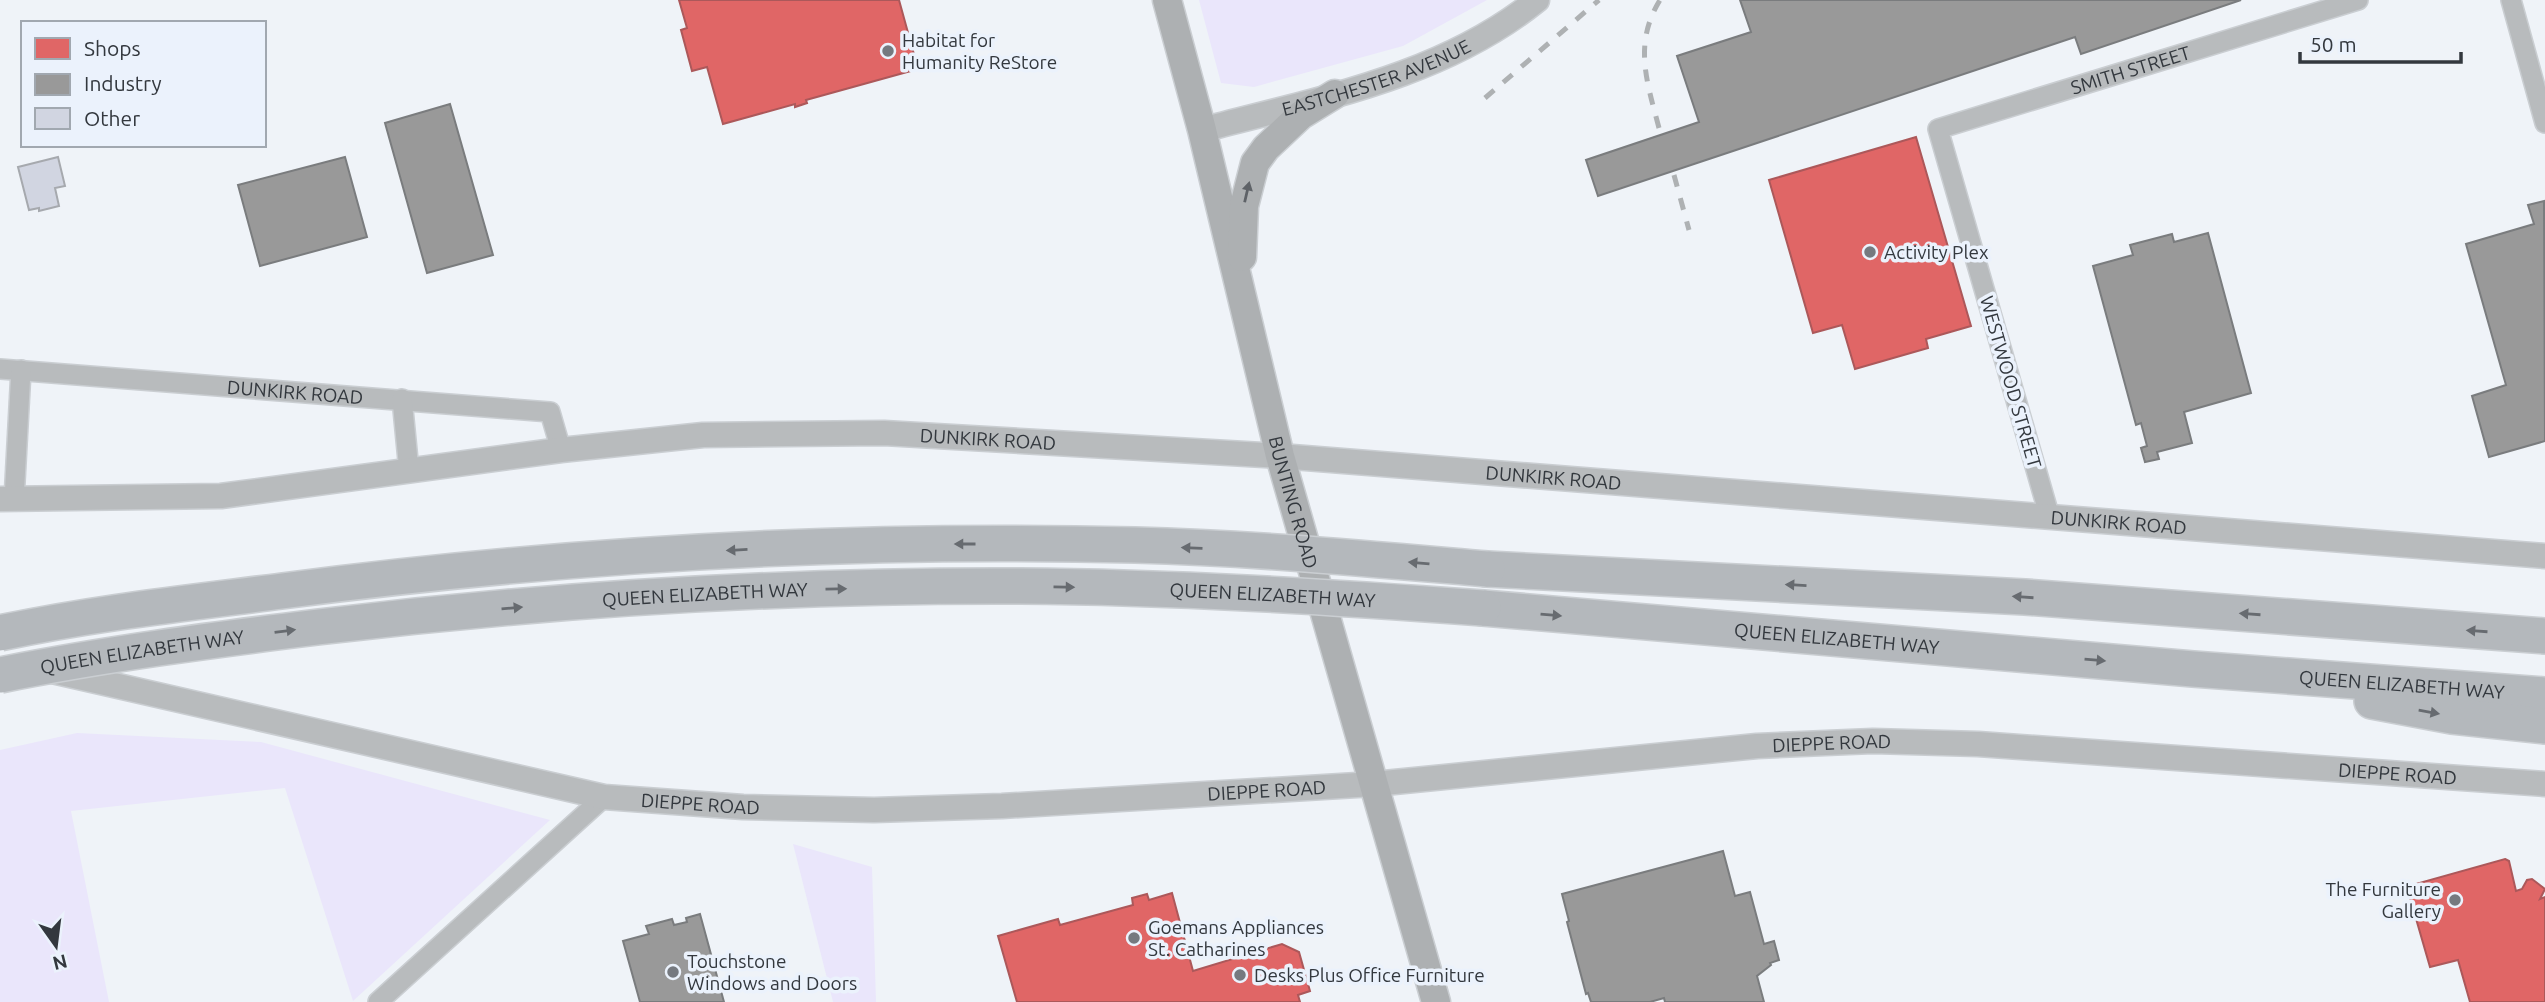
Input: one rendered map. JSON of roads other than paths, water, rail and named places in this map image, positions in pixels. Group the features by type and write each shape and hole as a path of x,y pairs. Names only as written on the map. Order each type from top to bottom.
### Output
{"highway":[{"name":"QUEEN ELIZABETH WAY","path":"0,633 62,620 397,576 623,555 880,544 1215,548 1487,569 2025,597 2545,636"},
{"name":"QUEEN ELIZABETH WAY","path":"0,675 213,640 405,617 753,591 937,586 1259,593 1483,608 2193,669 2545,695"},
{"path":"2193,669 2452,716 2545,726"}],"main road":[{"name":"BUNTING ROAD","path":"1167,0 1202,130 1280,456 1436,1002"},
{"path":"1244,309 1244,206 1255,163 1266,148 1301,115 1335,94"}],"street":[{"name":"EASTCHESTER AVENUE","path":"1202,130 1401,76 1465,47 1538,0"},
{"name":"SMITH STREET","path":"1949,164 1938,129 2358,0"},
{"path":"2511,0 2545,123"},
{"name":"WESTWOOD STREET","path":"1949,164 2049,518"},
{"name":"DUNKIRK ROAD","path":"0,369 550,412 561,450"},
{"path":"7,500 21,370"},
{"path":"402,399 409,471"},
{"name":"DUNKIRK ROAD","path":"7,500 221,496 561,450 703,435 884,433 1280,456 2545,556"},
{"name":"DIEPPE ROAD","path":"0,659 604,797 743,807 874,810 1002,806 1374,784 1757,746 1873,741 2005,746 2545,785"},
{"path":"378,1002 604,797"}],"railway":[{"path":"1485,98 1599,0"},
{"path":"1659,128 1647,79 1645,48 1647,32 1660,0"},
{"path":"1674,175 1689,230"}],"place":[{"name":"Habitat for Humanity ReStore","path":"888,51"},
{"name":"Activity Plex","path":"1870,252"},
{"name":"The Furniture Gallery","path":"2455,900"},
{"name":"Goemans Appliances St. Catharines","path":"1134,938"},
{"name":"Touchstone Windows and Doors","path":"673,972"},
{"name":"Desks Plus Office Furniture","path":"1240,975"}]}
